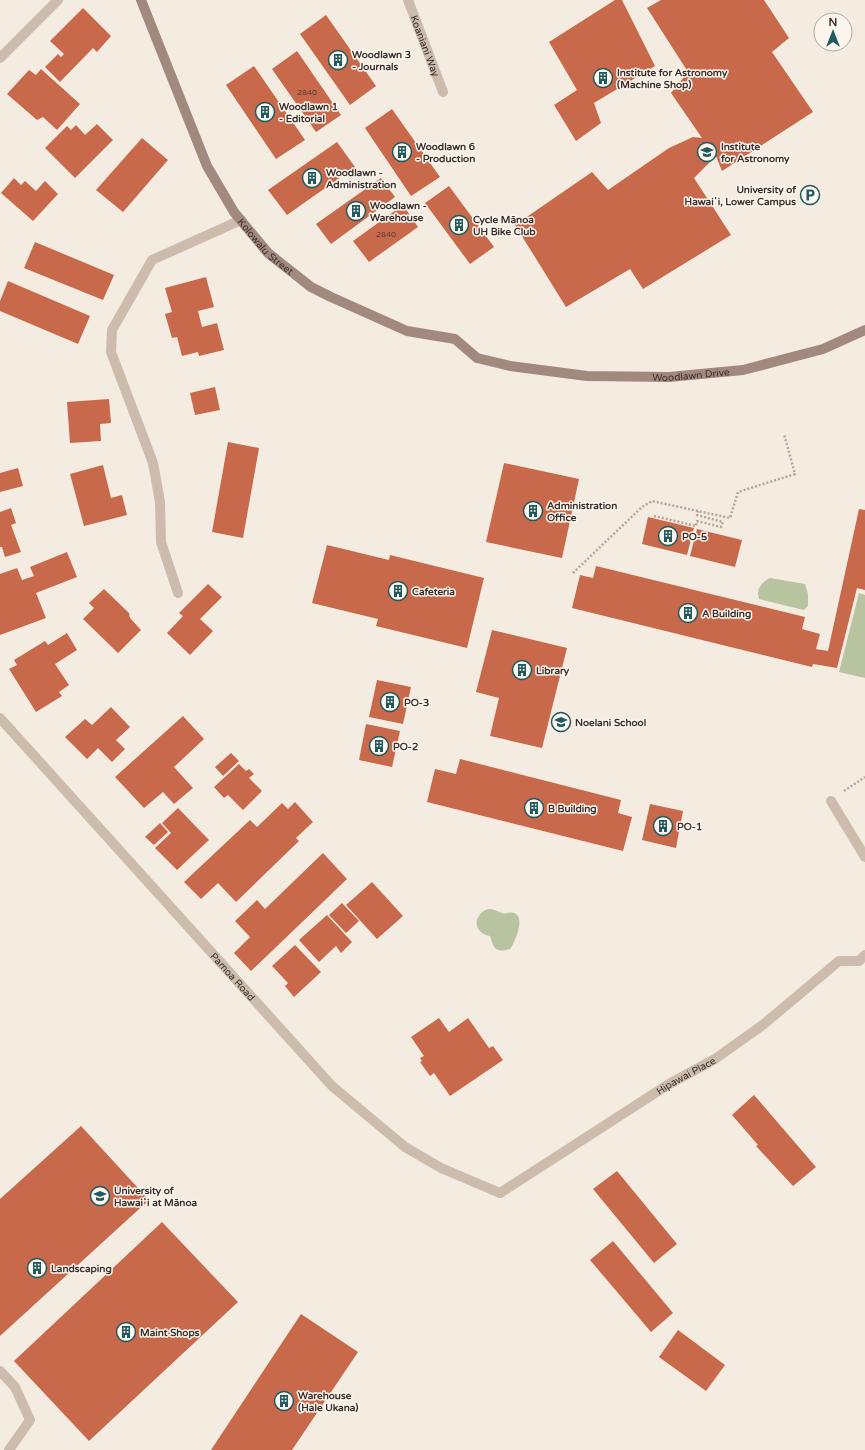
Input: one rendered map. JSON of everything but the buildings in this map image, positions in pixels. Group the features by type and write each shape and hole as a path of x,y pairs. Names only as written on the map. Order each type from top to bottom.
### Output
{"street":[{"path":"0,58 58,0"},
{"name":"Kolowalu Street","path":"141,0 207,166 234,212 268,253 311,287 331,297 407,331 455,339 477,358 510,366"},
{"name":"Koaniani Way","path":"408,0 443,92"},
{"path":"178,593 161,542 160,502 153,463 112,352 112,330 152,260 241,220"},
{"name":"Woodlawn Drive","path":"510,366 594,376 669,377 743,370 823,349 865,330"},
{"name":"Pamoa Road","path":"0,718 332,1086 405,1147 441,1168 500,1193"},
{"path":"831,801 865,857"},
{"name":"Hipawai Place","path":"500,1193 669,1084 715,1059 764,1024 839,961 859,961 865,955"},
{"path":"0,1371 15,1387 30,1420 9,1450"}],"path":[{"path":"573,573 642,507 652,501 730,518 738,492 795,474 784,434"},
{"path":"654,516 696,526 697,521 721,528 723,522 697,515 698,511"},
{"path":"831,801 865,777"}],"green space":[{"path":"770,578 805,584 808,594 808,606 804,610 759,599 758,592 760,586"},
{"path":"859,593 865,595 865,678 839,672"},
{"path":"488,909 504,913 514,913 517,915 519,919 518,930 510,949 496,949 490,936 483,934 478,929 477,919 481,913"}],"place":[{"name":"Woodlawn 3 - Journals","path":"338,60"},
{"name":"Institute for Astronomy (Machine Shop)","path":"603,78"},
{"name":"Woodlawn 1 - Editorial","path":"265,112"},
{"name":"Woodlawn 6 - Production","path":"402,152"},
{"name":"Institute for Astronomy","path":"707,152"},
{"name":"Woodlawn - Administration","path":"312,178"},
{"name":"University of Hawaiʻi, Lower Campus","path":"810,195"},
{"name":"Woodlawn - Warehouse","path":"356,211"},
{"name":"Cycle Mānoa UH Bike Club","path":"459,225"},
{"name":"Administration Office","path":"533,511"},
{"name":"PO-5","path":"668,536"},
{"name":"Cafeteria","path":"398,591"},
{"name":"A Building","path":"688,613"},
{"name":"Library","path":"522,670"},
{"name":"PO-3","path":"390,702"},
{"name":"Noelani School","path":"561,722"},
{"name":"PO-2","path":"379,746"},
{"name":"B Building","path":"534,808"},
{"name":"PO-1","path":"663,826"},
{"name":"University of Hawaiʻi at Mānoa","path":"100,1196"},
{"name":"Landscaping","path":"37,1268"},
{"name":"Maint Shops","path":"126,1332"},
{"name":"Warehouse (Hale Ukana)","path":"284,1401"}]}
